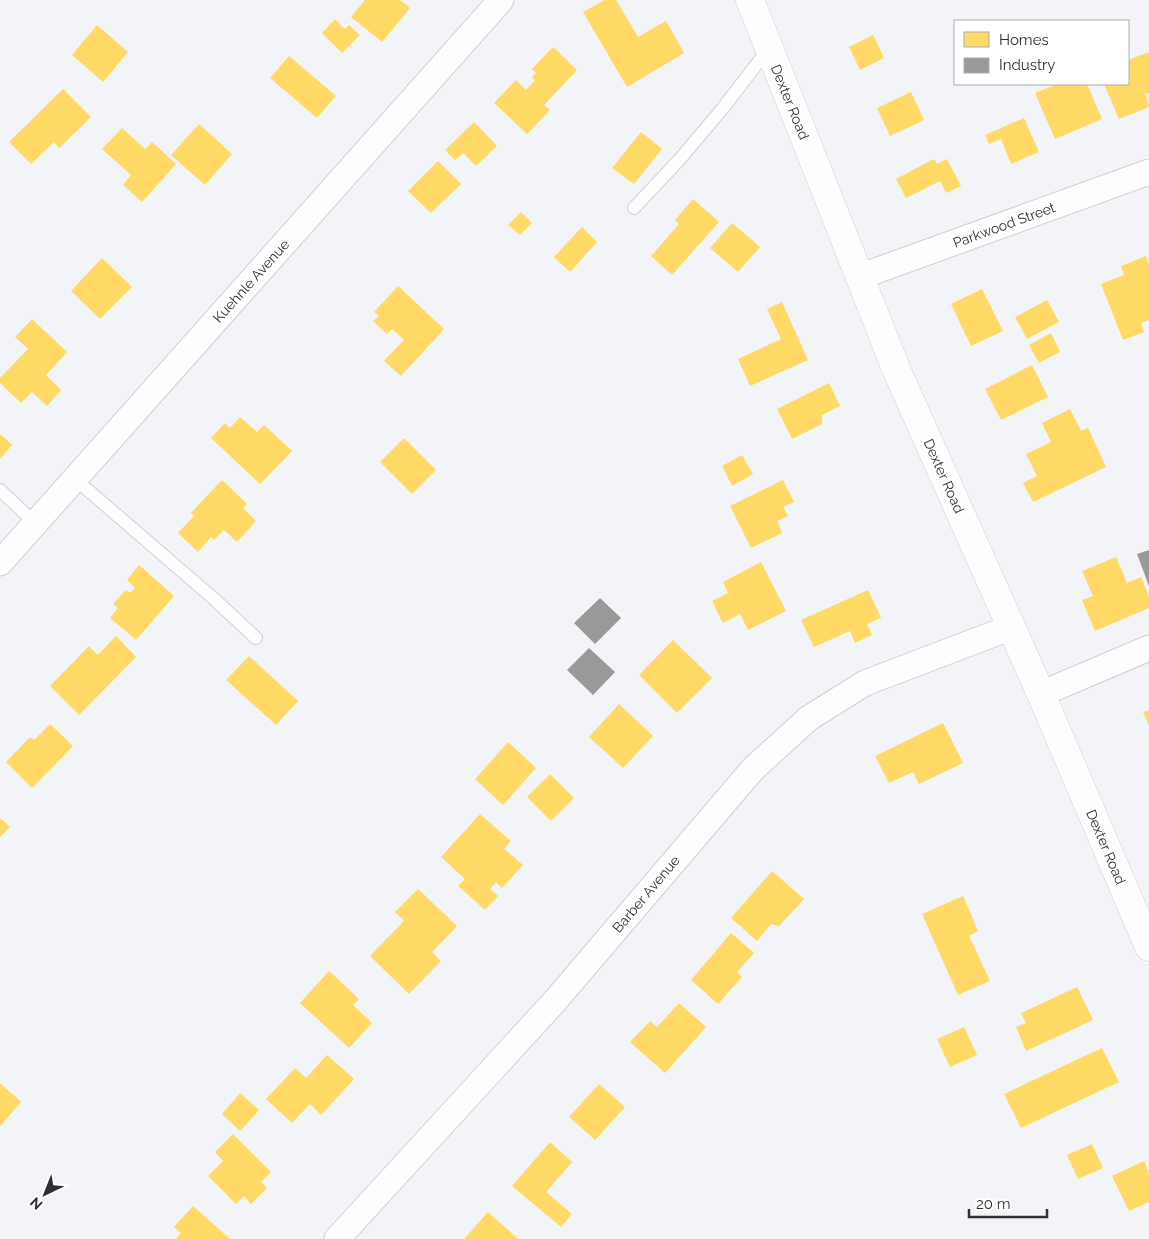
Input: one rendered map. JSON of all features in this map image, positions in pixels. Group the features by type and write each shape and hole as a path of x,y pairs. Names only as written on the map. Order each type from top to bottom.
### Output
{"main road":[{"name":"Dexter Road","path":"750,0 896,371 1012,627 1149,947"}],"street":[{"name":"Kuehnle Avenue","path":"0,563 501,0"},
{"name":"Parkwood Street","path":"859,277 1149,172"},
{"name":"Barber Avenue","path":"337,1239 555,1001 753,768 810,718 865,683 1012,627"},
{"path":"1041,694 1149,648"}],"lane":[{"path":"634,208 680,159 723,108 769,48"},
{"path":"75,479 213,598 256,638"},
{"path":"0,490 35,523"}],"building: Homes":[{"path":"365,0 400,0 410,8 382,42 351,17"},
{"path":"605,0 616,0 638,37 666,21 684,53 627,87 583,12"},
{"path":"335,19 345,29 349,25 360,35 342,53 322,33"},
{"path":"97,25 128,52 103,82 72,55"},
{"path":"873,35 884,58 860,70 849,47"},
{"path":"553,47 577,70 544,105 550,110 527,134 494,103 516,80 526,90 535,80 532,77 536,73 532,69"},
{"path":"1149,52 1149,93 1146,94 1149,107 1119,119 1104,85 1129,85 1129,60"},
{"path":"289,56 336,96 317,118 270,78"},
{"path":"1055,85 1087,85 1102,119 1055,139 1035,93"},
{"path":"63,89 91,117 59,148 54,142 31,164 9,142"},
{"path":"911,92 924,120 890,136 877,108"},
{"path":"1024,118 1039,152 1011,164 1001,139 989,144 985,135"},
{"path":"474,122 497,146 476,166 463,153 455,160 445,150"},
{"path":"199,124 232,154 205,185 171,155"},
{"path":"122,128 145,149 152,142 176,164 142,202 123,185 131,175 102,149"},
{"path":"641,132 662,149 634,184 612,168"},
{"path":"934,159 937,164 947,159 961,186 946,193 940,181 906,198 896,179"},
{"path":"438,161 461,184 431,213 408,191"},
{"path":"693,199 719,222 672,275 651,256 679,224 675,220"},
{"path":"521,212 532,223 520,235 508,225"},
{"path":"732,223 760,247 738,272 710,248"},
{"path":"582,227 597,242 570,272 554,257"},
{"path":"1146,256 1149,265 1149,320 1141,323 1144,332 1123,340 1101,284 1124,275 1121,266"},
{"path":"102,258 132,287 100,319 71,291"},
{"path":"398,286 444,329 401,376 384,361 404,340 392,329 387,334 373,321 379,316 374,312"},
{"path":"982,289 1003,331 971,346 951,304"},
{"path":"1047,300 1059,322 1027,339 1015,317"},
{"path":"782,302 808,360 750,386 738,359 781,339 767,309"},
{"path":"32,319 67,352 46,375 61,390 47,406 32,392 21,403 0,383 0,378 28,349 15,337"},
{"path":"1051,333 1060,352 1039,363 1029,345"},
{"path":"1032,365 1048,397 1001,420 985,389"},
{"path":"829,383 840,406 822,415 822,424 792,439 777,409"},
{"path":"1070,409 1081,431 1088,428 1106,467 1033,502 1023,483 1037,476 1026,454 1051,442 1042,423"},
{"path":"240,417 257,432 264,425 292,451 260,484 211,438 225,423 230,428"},
{"path":"0,434 12,445 0,459"},
{"path":"404,438 436,470 412,494 380,462"},
{"path":"742,455 753,474 732,486 722,466"},
{"path":"222,480 247,504 243,508 256,521 237,542 224,530 214,540 211,537 198,552 178,533 194,516 191,513"},
{"path":"783,480 794,502 783,507 788,516 777,521 782,533 751,548 730,506"},
{"path":"1116,557 1127,583 1141,577 1149,596 1149,608 1095,631 1082,600 1093,596 1082,571"},
{"path":"761,562 786,611 748,630 740,614 723,623 712,601 728,593 723,582"},
{"path":"139,565 174,596 136,640 110,618 118,608 113,604 126,590 130,593 135,588 127,580"},
{"path":"868,590 881,618 867,624 872,635 855,643 850,631 814,647 801,620"},
{"path":"116,636 136,657 79,715 50,686 89,646 98,655"},
{"path":"673,640 712,678 677,713 639,675"},
{"path":"249,656 298,701 276,725 226,680"},
{"path":"619,704 653,736 623,768 589,737"},
{"path":"1149,710 1149,726 1143,712"},
{"path":"943,723 963,763 919,784 913,772 889,783 875,756"},
{"path":"50,724 73,746 32,788 6,762 30,737 34,740"},
{"path":"508,742 536,768 503,805 475,779"},
{"path":"550,774 574,798 551,821 527,797"},
{"path":"480,814 511,841 504,849 523,865 502,888 496,882 490,889 498,896 485,910 458,886 465,879 441,857"},
{"path":"0,818 10,827 0,837"},
{"path":"772,871 804,899 779,926 771,924 757,941 731,918"},
{"path":"418,889 457,926 432,952 441,961 409,994 370,956 404,921 395,912"},
{"path":"963,896 978,931 969,936 990,981 958,995 922,914"},
{"path":"731,933 754,953 737,972 742,977 718,1004 691,980"},
{"path":"329,971 359,999 353,1005 372,1023 349,1048 300,1003"},
{"path":"1077,987 1093,1020 1026,1051 1016,1027 1026,1023 1021,1013"},
{"path":"679,1003 706,1027 665,1073 630,1042 650,1021 657,1027"},
{"path":"964,1027 977,1055 950,1067 937,1039"},
{"path":"1102,1048 1119,1082 1021,1128 1004,1094"},
{"path":"327,1055 354,1079 321,1115 310,1104 292,1123 266,1099 295,1068 306,1078"},
{"path":"0,1083 21,1102 0,1126"},
{"path":"599,1084 625,1107 595,1140 569,1117"},
{"path":"240,1093 259,1110 240,1131 222,1114"},
{"path":"233,1134 271,1172 261,1182 267,1188 251,1204 244,1196 236,1204 208,1176 223,1161 215,1152"},
{"path":"550,1142 572,1162 546,1192 572,1214 561,1227 512,1186"},
{"path":"1092,1144 1103,1168 1078,1179 1067,1155"},
{"path":"1144,1161 1149,1173 1149,1202 1129,1211 1112,1176"},
{"path":"193,1206 230,1239 176,1239 181,1233 174,1227"},
{"path":"488,1212 518,1239 464,1239"}],"building: Industry":[{"path":"1149,550 1149,586 1137,554"},
{"path":"600,598 621,618 595,644 574,623"},
{"path":"589,648 615,672 593,695 567,670"}]}
